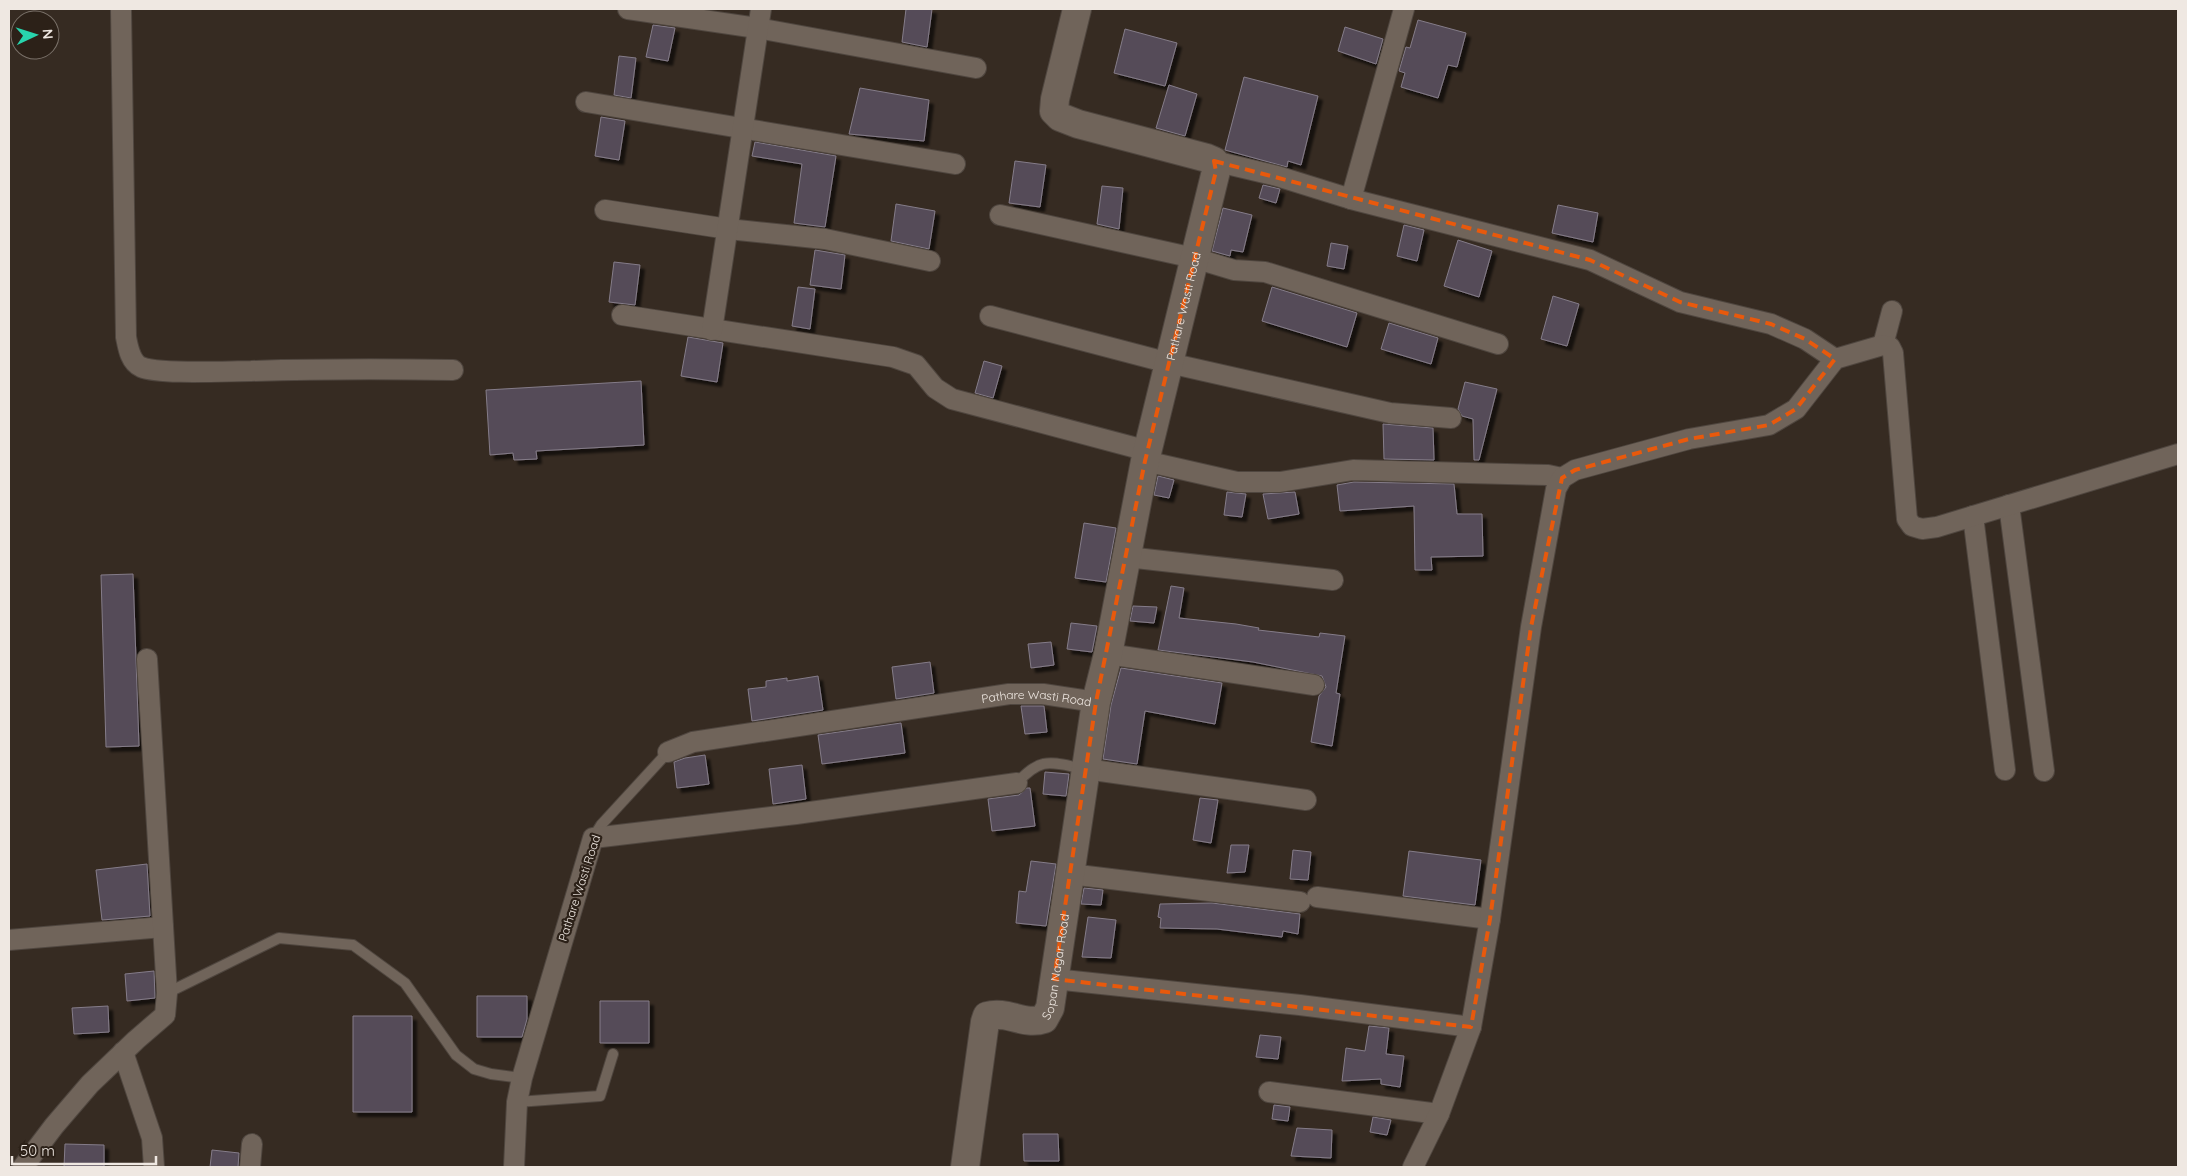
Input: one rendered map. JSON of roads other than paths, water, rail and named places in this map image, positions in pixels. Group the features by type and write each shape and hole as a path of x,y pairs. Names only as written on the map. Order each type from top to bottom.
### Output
{"street":[{"path":"120,9 126,337 130,355 140,366 158,370 206,372 347,369 453,370"},
{"path":"628,9 759,18 976,68"},
{"path":"1077,9 1055,99 1054,110 1060,117 1078,124 1214,162 1277,176 1352,199 1590,260 1680,302 1770,324 1805,339 1835,359"},
{"path":"1352,199 1404,9"},
{"path":"712,330 759,18"},
{"path":"586,102 955,164"},
{"name":"Pathare Wasti Road","path":"668,752 693,742 1009,694 1043,694 1096,702 1108,654 1146,456 1216,170 1214,162"},
{"path":"605,210 728,229 825,239 930,262"},
{"path":"1000,215 1194,258 1234,270 1265,272 1498,344"},
{"path":"1883,345 1892,311"},
{"path":"622,315 900,359 916,366 935,388 952,399 1237,482 1280,482 1354,470 1548,474 1562,478"},
{"path":"990,316 1169,363 1390,413 1451,418"},
{"path":"1413,1167 1439,1114 1471,1027 1490,920 1531,627 1556,489 1562,478 1575,470 1689,439 1769,425 1796,409 1835,359 1883,345 1890,347 1893,353 1907,519 1912,526 1922,529 1974,516 2178,454"},
{"path":"2009,505 2044,771"},
{"path":"1974,516 2005,770"},
{"path":"1127,557 1333,580"},
{"path":"1108,654 1314,685"},
{"path":"23,1167 54,1126 90,1084 123,1052 165,1016 167,992 147,659"},
{"name":"Sopan Nagar Road","path":"965,1167 987,1016 996,1013 1034,1023 1044,1019 1050,1008 1096,702"},
{"path":"1086,770 1306,800"},
{"path":"593,838 806,813 1018,783"},
{"name":"Pathare Wasti Road","path":"514,1167 517,1102 522,1078 593,838"},
{"path":"1070,874 1490,920"},
{"path":"9,940 163,927"},
{"path":"1054,979 1291,1004 1471,1027"},
{"path":"123,1052 152,1138 154,1167"},
{"path":"1269,1092 1439,1114"},
{"path":"250,1167 252,1144"}],"lane":[{"name":"Pathare Wasti Road","path":"593,838 601,825 668,752"},
{"path":"1018,783 1029,770 1044,762 1086,770"},
{"path":"167,992 279,938 353,945 405,984 456,1055 474,1069 491,1074 522,1078"},
{"path":"517,1102 600,1096 613,1054"}]}
